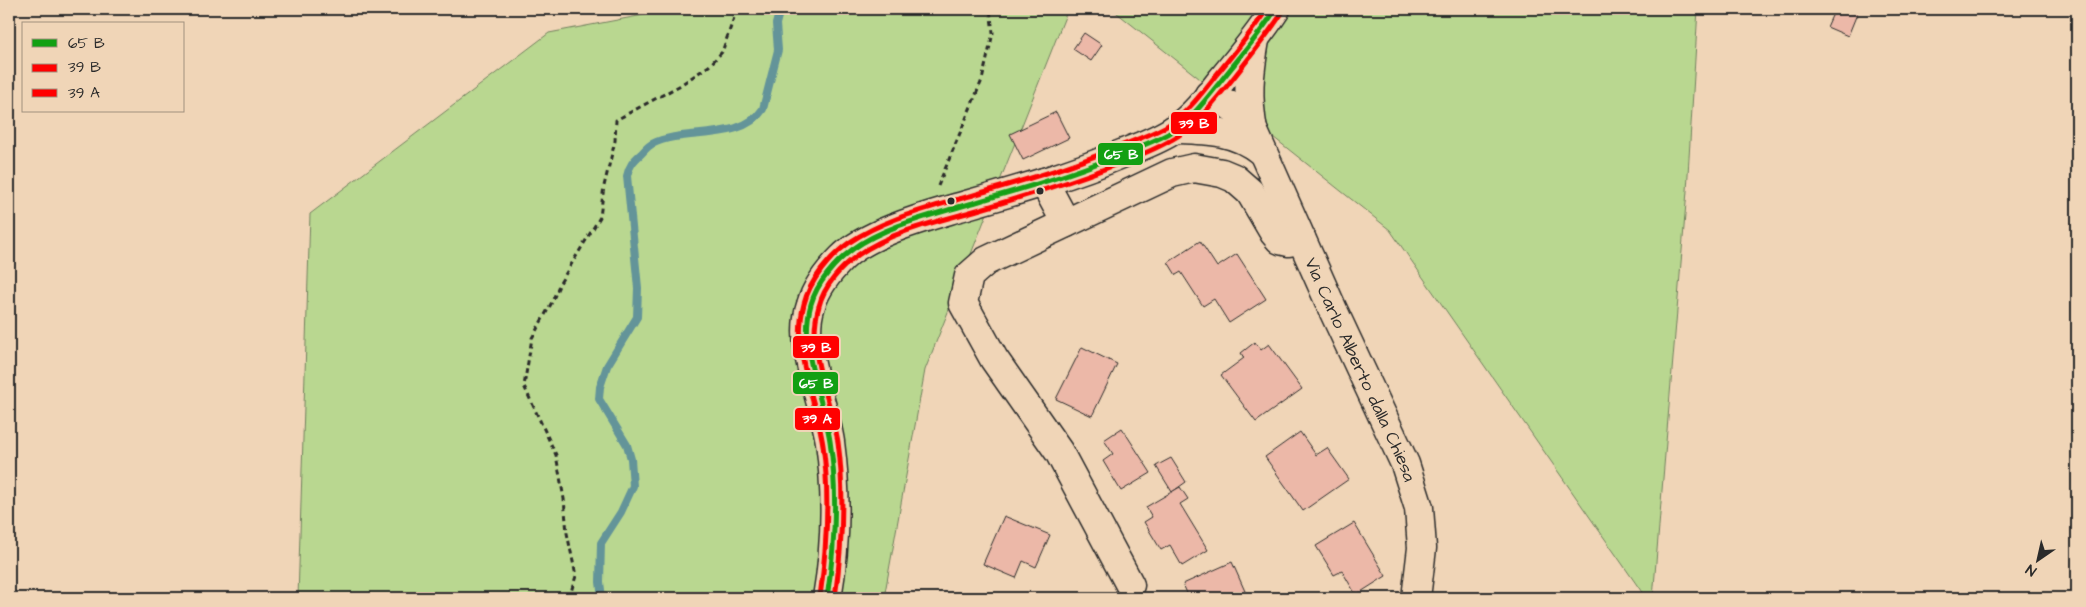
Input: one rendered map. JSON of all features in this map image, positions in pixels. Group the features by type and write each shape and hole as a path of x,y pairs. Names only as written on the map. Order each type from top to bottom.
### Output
{"street":[{"path":"827,598 834,533 835,486 829,438 806,340 810,306 823,282 842,257 875,236 926,217 1044,182 1101,163 1154,141 1188,119 1254,40 1276,9"},
{"name":"Via Carlo Alberto dalla Chiesa","path":"1250,139 1248,76 1254,40"},
{"name":"Via Carlo Alberto dalla Chiesa","path":"1209,95 1215,109 1250,139 1301,238 1405,464 1419,508 1422,548 1416,598"},
{"path":"1175,129 1218,131 1250,139"},
{"path":"1130,585 1058,452 994,359 962,303 969,276 986,261 1172,173 1194,168 1222,173 1234,178 1250,192 1280,240 1289,242 1301,238"},
{"path":"1044,182 1066,223"}],"path":[{"path":"569,598 576,576 567,533 564,499 556,455 524,386 532,338 560,283 600,217 604,186 615,141 616,120 679,86 709,66 722,52 736,9"},
{"path":"926,217 982,80 993,33 990,9"}],"green space":[{"path":"675,9 1068,9 925,370 884,598 298,598 310,214 549,33"},
{"path":"1112,9 1698,9 1687,191 1653,598 1646,598 1390,230"}],"building":[{"path":"1835,9 1859,9 1848,36 1827,27"},
{"path":"1084,33 1102,45 1091,61 1073,49"},
{"path":"1056,112 1069,138 1023,160 1010,134"},
{"path":"1200,241 1217,267 1237,254 1266,299 1229,323 1214,299 1203,306 1181,272 1176,275 1168,262"},
{"path":"1255,342 1261,350 1269,344 1302,389 1256,422 1221,375 1244,358 1241,353"},
{"path":"1082,347 1117,364 1092,416 1056,399"},
{"path":"1122,428 1151,473 1121,491 1103,461 1113,454 1104,440"},
{"path":"1300,432 1316,455 1327,448 1349,479 1303,511 1265,457"},
{"path":"1171,458 1186,482 1172,492 1156,466"},
{"path":"1180,487 1188,499 1180,504 1208,550 1182,566 1170,545 1161,550 1144,522 1152,517 1146,507"},
{"path":"1004,516 1050,535 1036,567 1023,561 1016,578 983,564"},
{"path":"1354,523 1386,576 1356,595 1342,571 1334,575 1316,546"},
{"path":"1232,562 1248,598 1189,598 1183,584"}],"waterway":[{"path":"602,598 600,582 601,543 621,512 633,486 631,459 627,445 599,399 600,387 607,366 637,317 638,288 628,172 634,161 652,144 680,136 727,131 753,120 763,109 778,50 776,24 780,9"}],"transit line":[{"path":"820,597 827,521 825,464 820,427 806,375 800,340 801,322 807,295 828,261 850,242 889,222 1075,164 1165,127 1187,110 1267,9"},
{"path":"827,598 834,539 834,480 827,424 809,356 808,321 814,296 828,274 853,249 891,229 1078,171 1168,134 1190,117 1203,103 1276,9"},
{"path":"835,598 842,520 840,462 835,425 821,375 815,340 819,306 829,284 845,265 858,255 896,235 1082,177 1146,153 1180,135 1195,122 1227,86 1282,13"}]}
